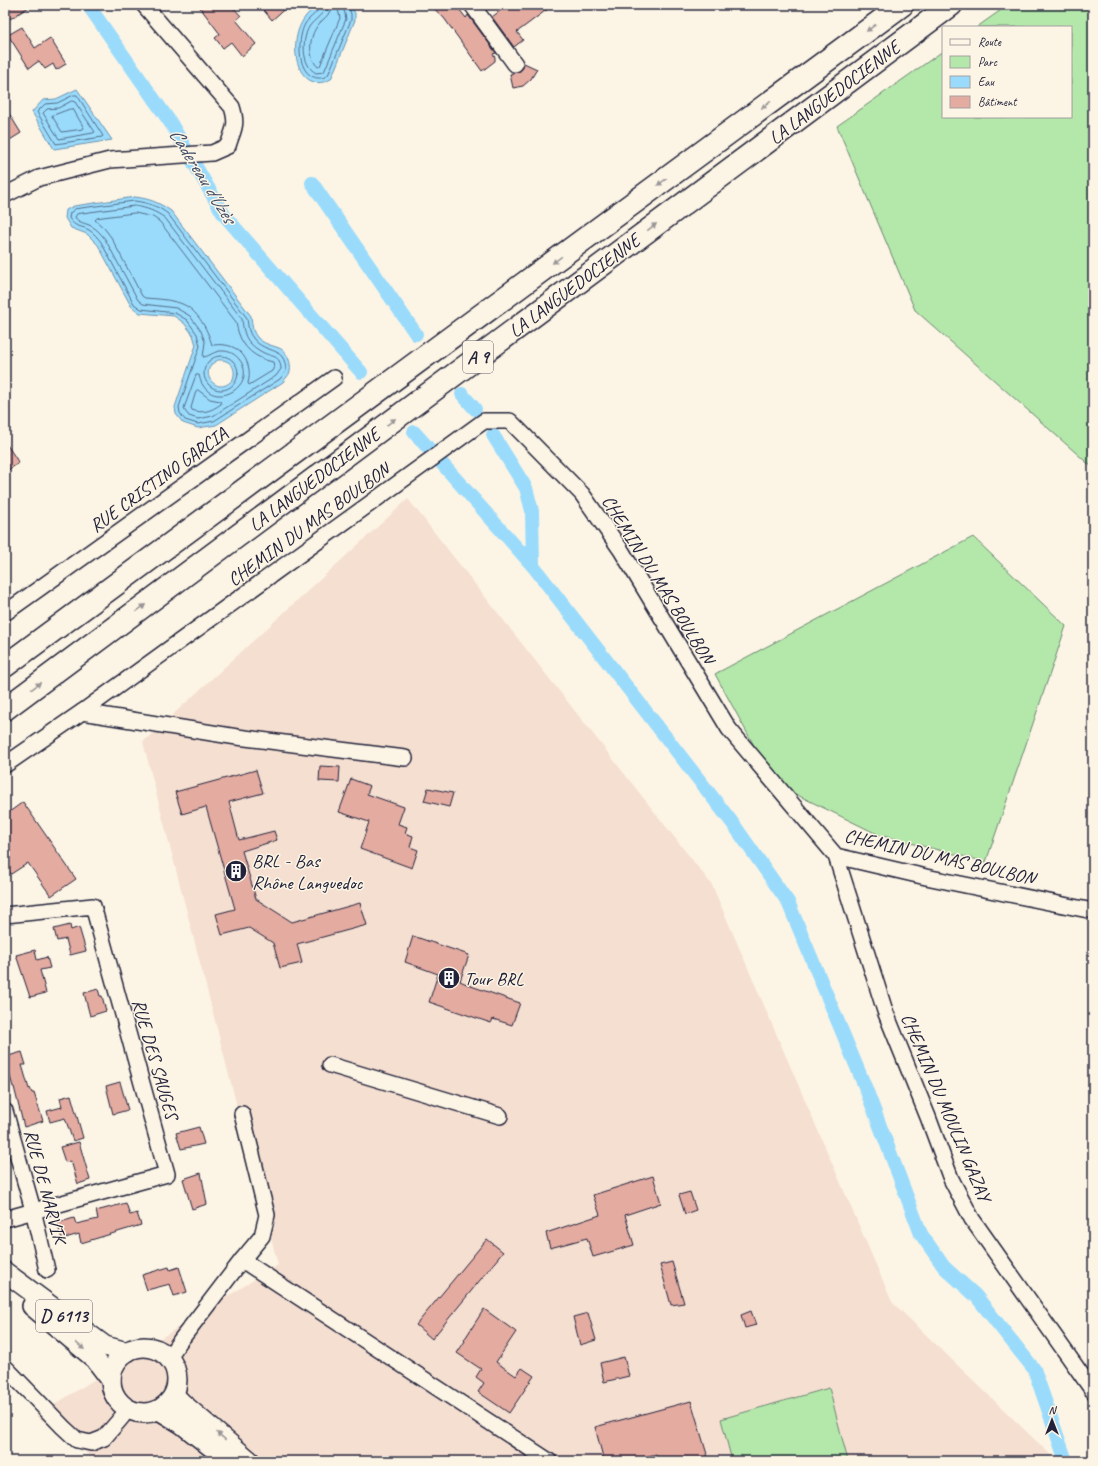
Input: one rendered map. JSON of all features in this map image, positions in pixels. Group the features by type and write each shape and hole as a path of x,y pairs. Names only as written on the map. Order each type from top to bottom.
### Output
{"highway":[{"name":"LA LANGUEDOCIENNE","path":"5,666 902,5"},
{"name":"LA LANGUEDOCIENNE","path":"5,709 951,5"}],"main road":[{"name":"D 6113","path":"5,1272 105,1346 127,1352"},
{"name":"D 6113","path":"5,1287 20,1297 95,1359 111,1380"},
{"path":"138,1347 149,1347 160,1350 169,1357 175,1366 178,1375 174,1395 168,1403 159,1410 148,1413 137,1413 126,1408 118,1401 113,1391 111,1380 113,1369 118,1359 127,1352 138,1347"},
{"path":"174,1395 182,1404 250,1461"},
{"path":"159,1410 182,1424 229,1461"}],"street":[{"path":"5,195 39,178 110,160 212,152 228,146 234,130 235,119 232,107 144,5"},
{"path":"472,5 515,64"},
{"name":"RUE CRISTINO GARCIA","path":"5,613 334,378"},
{"name":"CHEMIN DU MAS BOULBON","path":"5,765 82,712 484,421 510,421 582,494 621,550 729,729 836,856 926,877 1093,911"},
{"path":"82,712 237,737 405,758"},
{"name":"CHEMIN DU MOULIN GAZAY","path":"836,856 885,1011 928,1117 951,1179 972,1219 1093,1391"},
{"name":"RUE DES SAUGES","path":"5,915 93,906 167,1174 33,1210"},
{"path":"330,1065 500,1116"},
{"name":"RUE DE NARVIK","path":"5,1111 33,1210 47,1270"},
{"path":"169,1357 242,1260 262,1236 266,1215 242,1114"},
{"path":"5,1218 33,1210"},
{"path":"242,1260 549,1461"},
{"path":"5,1367 63,1428 77,1440 91,1443 104,1438 122,1417 126,1408"}],"shaded area":[{"path":"408,499 712,885 892,1302 1057,1461 97,1461 36,1416 278,1265 143,742"}],"green space":[{"path":"1008,5 1093,5 1093,468 915,310 837,126 942,52 942,118 1072,118 1072,26 978,26"},
{"path":"973,537 1066,626 986,862 879,835 775,784 715,674"},
{"path":"829,1388 848,1461 732,1461 721,1419"}],"water":[{"path":"320,5 350,5 355,13 355,20 331,79 318,83 308,79 300,70 296,57 296,42 300,27 307,14"},
{"path":"77,89 112,140 54,149 32,112 43,100 56,99"},
{"path":"135,197 154,201 171,211 251,316 255,335 264,343 279,348 287,355 290,365 290,372 288,376 283,382 216,425 198,428 183,423 176,414 175,407 196,345 193,335 184,323 174,316 140,313 131,306 98,245 87,234 71,228 65,218 66,210 74,206","holes":["218,360 222,360 232,365 234,375 233,379 227,384 221,386 216,385 211,381 209,370 211,365"]}],"building":[{"path":"5,5 32,5 10,19 5,11"},
{"path":"198,5 231,5 241,16 236,20 256,44 242,56 231,42 223,48 215,38 220,34"},
{"path":"259,5 289,5 272,20"},
{"path":"430,5 456,5 466,18 468,15 496,53 493,54 495,61 482,71 444,18"},
{"path":"505,5 553,5 517,32 523,40 514,47 492,17"},
{"path":"22,27 35,48 50,38 66,64 56,70 53,64 45,69 39,61 29,68 8,35"},
{"path":"524,63 537,69 531,79 523,86 513,88 510,74 520,71 523,68"},
{"path":"5,107 21,133 5,143"},
{"path":"5,442 19,463 5,472"},
{"path":"320,766 340,767 339,782 319,781"},
{"name":"BRL - Bas Rhône Languedoc","path":"256,770 263,793 229,802 239,840 274,831 277,840 242,851 256,899 292,922 360,903 367,925 297,944 302,963 280,968 273,943 249,928 222,935 216,914 235,909 206,807 182,814 175,792"},
{"path":"351,779 370,786 367,794 404,807 398,824 407,827 405,833 413,836 410,847 418,850 412,868 360,849 369,822 339,812"},
{"path":"428,788 453,793 449,807 424,801"},
{"path":"23,802 76,879 51,896 28,863 11,874 5,865 5,815"},
{"path":"70,925 71,930 79,927 86,951 70,955 66,939 57,941 54,929"},
{"name":"Tour BRL","path":"413,936 469,955 460,981 520,1003 512,1025 493,1019 491,1023 429,1002 438,974 405,962"},
{"path":"35,950 37,960 47,957 50,968 40,970 46,993 30,997 16,955"},
{"path":"98,989 100,996 102,996 106,1011 90,1016 84,993"},
{"path":"22,1052 26,1065 22,1065 29,1089 30,1088 32,1093 34,1093 43,1121 24,1127 5,1058"},
{"path":"120,1082 128,1110 113,1114 106,1086"},
{"path":"71,1095 83,1138 73,1141 65,1118 50,1122 47,1111 62,1107 60,1098"},
{"path":"199,1127 204,1144 181,1149 176,1133"},
{"path":"79,1142 90,1180 78,1184 71,1161 65,1162 60,1147"},
{"path":"201,1173 207,1204 192,1209 183,1179"},
{"path":"653,1176 661,1203 625,1215 634,1245 593,1257 587,1238 550,1248 546,1233 600,1215 593,1195"},
{"path":"690,1192 696,1210 685,1214 679,1195"},
{"path":"126,1203 130,1215 137,1213 141,1225 81,1243 79,1234 62,1239 57,1223 74,1218 76,1224 98,1219 96,1211"},
{"path":"487,1239 503,1252 432,1339 416,1325"},
{"path":"672,1262 684,1303 671,1305 660,1265"},
{"path":"169,1267 170,1270 179,1267 187,1292 174,1296 170,1284 147,1290 142,1275"},
{"path":"484,1309 516,1332 496,1362 516,1376 522,1368 534,1376 509,1413 478,1392 484,1383 476,1377 481,1369 457,1353"},
{"path":"751,1311 756,1325 745,1328 741,1315"},
{"path":"588,1313 596,1340 580,1345 573,1317"},
{"path":"624,1357 629,1376 604,1382 600,1363"},
{"path":"691,1401 709,1461 657,1461 656,1454 631,1461 604,1461 595,1427"}],"waterway":[{"name":"Cadereau d'Uzès","path":"88,5 170,122 224,215 361,372"},
{"path":"312,183 416,334"},
{"path":"462,394 475,409"},
{"path":"414,432 533,566 734,825 788,902 866,1089 921,1234 944,1267 976,1296 1034,1369 1066,1461"},
{"path":"493,435 526,488 532,511 533,566"}],"place":[{"name":"BRL - Bas Rhône Languedoc","path":"236,871"},
{"name":"Tour BRL","path":"449,978"}]}
